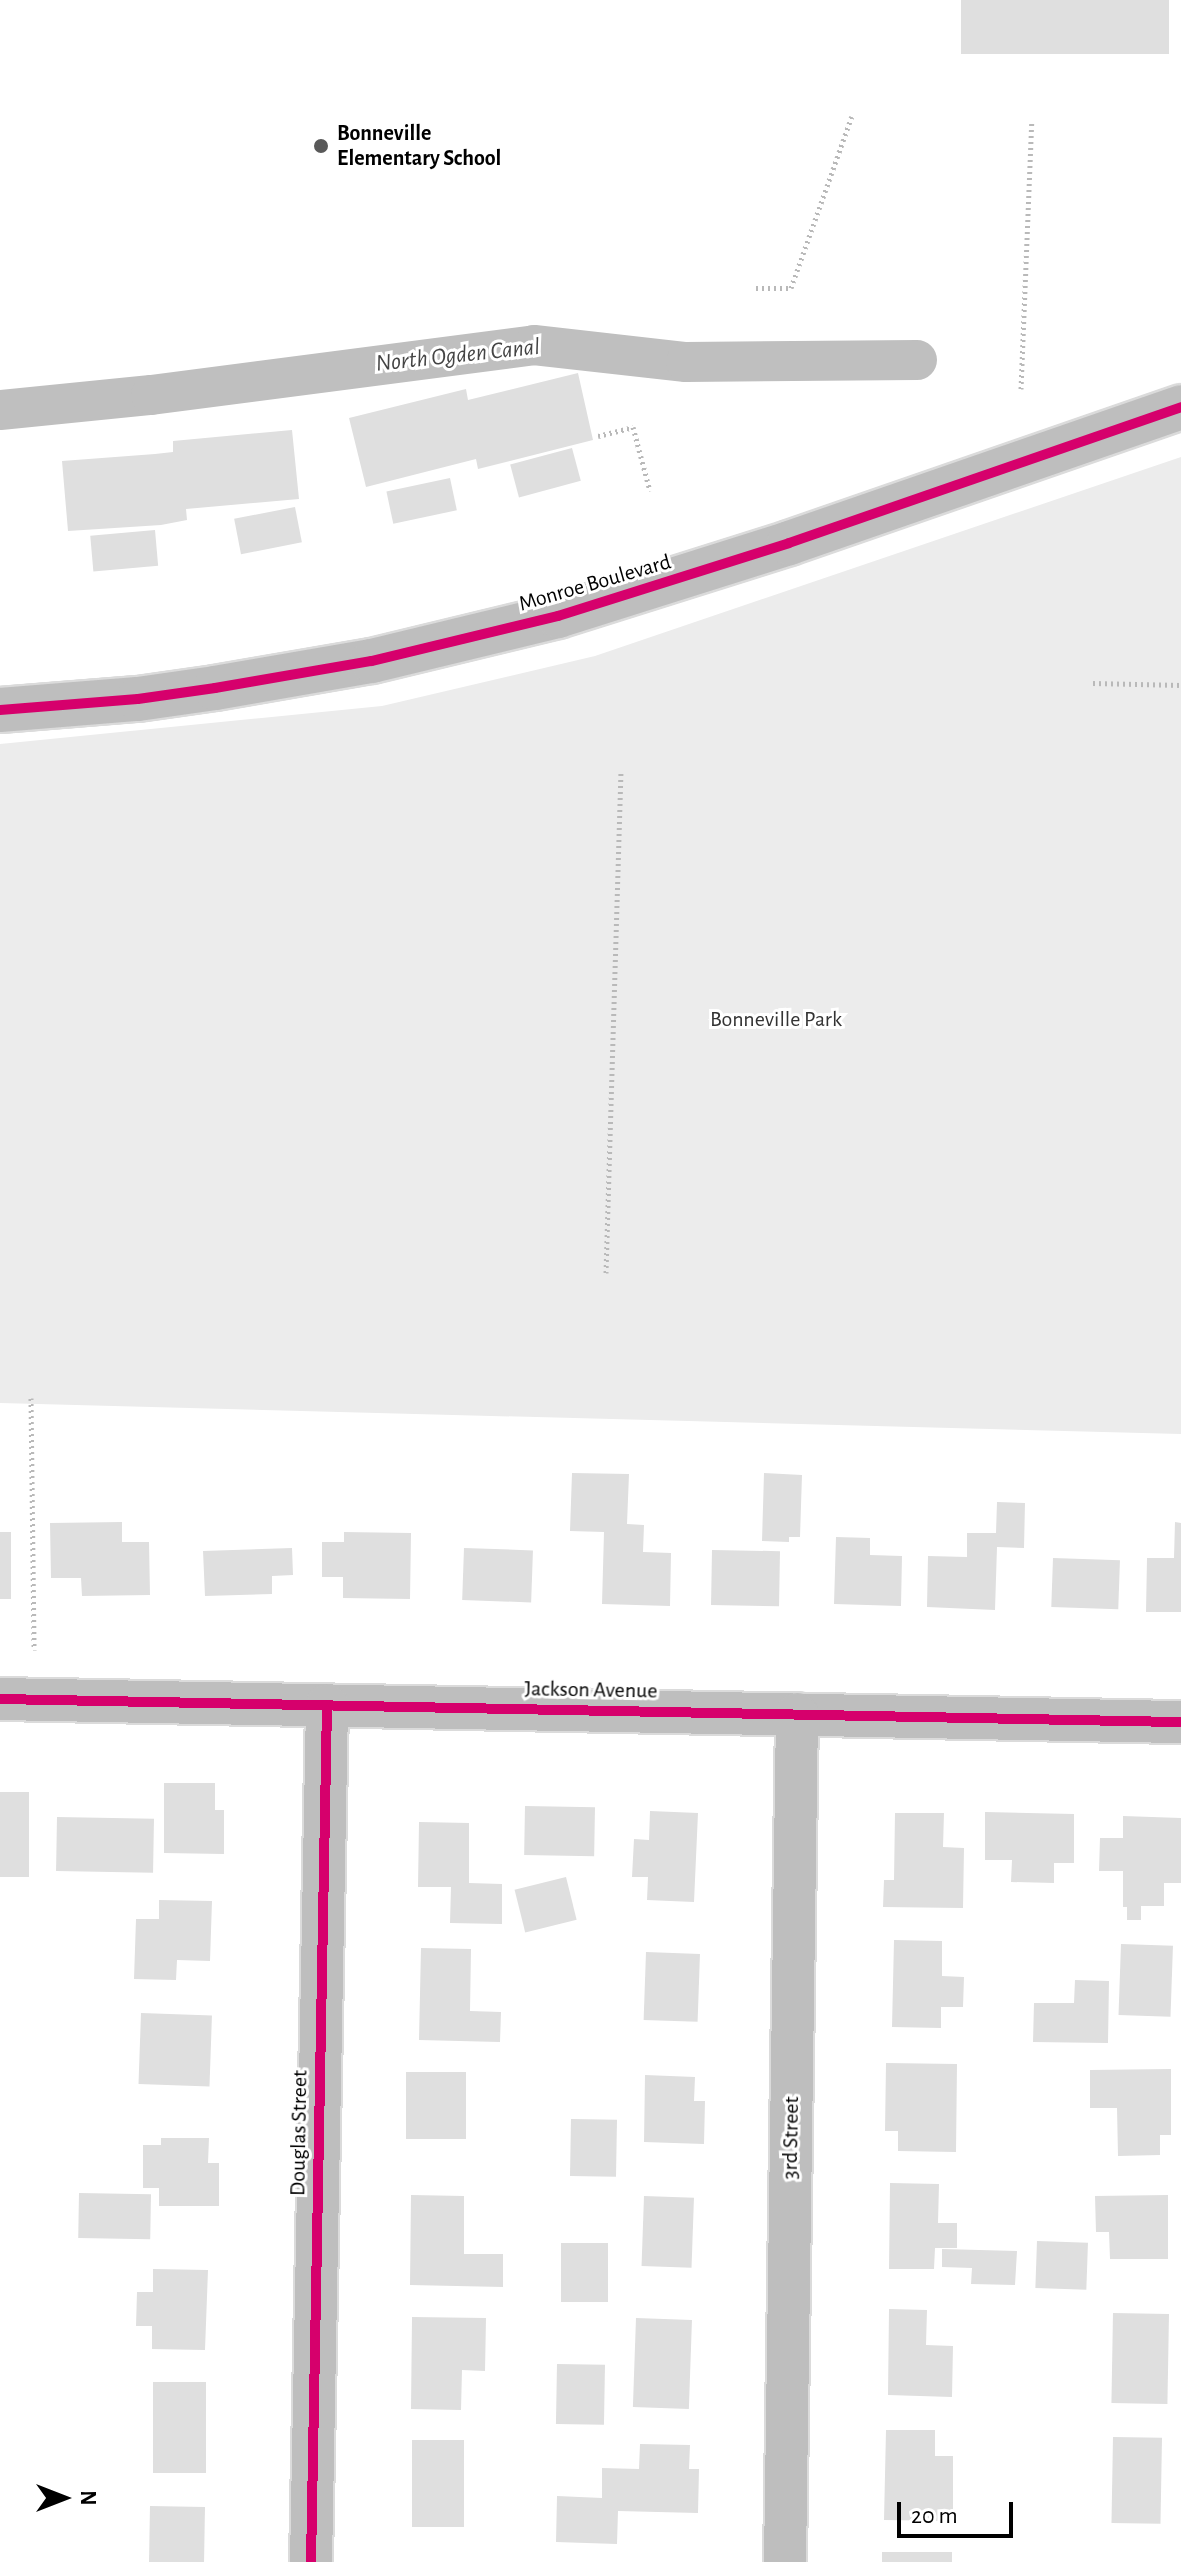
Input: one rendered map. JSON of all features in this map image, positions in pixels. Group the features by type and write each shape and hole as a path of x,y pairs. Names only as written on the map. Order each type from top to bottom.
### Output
{"main road":[{"name":"Monroe Boulevard","path":"0,710 138,699 231,685 372,661 558,616 776,548 1181,407"}],"street":[{"name":"Jackson Avenue","path":"0,1699 1181,1722"},
{"name":"Douglas Street","path":"311,2562 327,1705"},
{"name":"3rd Street","path":"785,2562 797,1714"}],"path":[{"path":"756,288 791,288 852,116"},
{"path":"1021,389 1032,120"},
{"path":"598,436 633,427 650,491"},
{"path":"1093,683 1181,685"},
{"path":"606,1273 621,772"},
{"path":"31,1398 34,1650"}],"green space":[{"name":"Bonneville Park","path":"1181,457 1181,1434 0,1403 0,744 382,706 595,656"}],"building":[{"path":"961,0 1169,0 1169,54 961,54"},
{"path":"578,373 593,440 478,469 476,459 366,487 349,418 466,389 468,400"},
{"path":"292,430 299,499 186,509 187,520 161,525 68,531 62,461 173,452 173,441"},
{"path":"572,448 581,481 519,497 510,465"},
{"path":"450,478 457,510 393,524 386,492"},
{"path":"295,507 302,542 241,554 234,519"},
{"path":"155,530 158,566 93,572 90,536"},
{"path":"572,1473 629,1474 627,1524 644,1525 643,1552 671,1553 670,1606 602,1604 604,1532 570,1531"},
{"path":"764,1473 802,1475 800,1537 789,1537 789,1542 762,1541"},
{"path":"997,1502 1025,1503 1024,1548 997,1547 995,1610 927,1607 928,1556 967,1557 967,1533 996,1533"},
{"path":"122,1522 122,1542 149,1542 150,1595 82,1596 81,1578 51,1578 50,1523"},
{"path":"1175,1522 1181,1523 1181,1612 1146,1612 1147,1558 1174,1558"},
{"path":"0,1532 11,1532 11,1599 0,1599"},
{"path":"344,1532 411,1533 410,1599 343,1598 343,1577 322,1577 322,1542 344,1542"},
{"path":"836,1537 870,1538 870,1555 902,1556 901,1606 834,1604"},
{"path":"292,1548 293,1575 272,1576 272,1594 205,1596 203,1551"},
{"path":"464,1548 533,1550 531,1602 462,1600"},
{"path":"712,1550 780,1551 779,1606 711,1605"},
{"path":"1053,1558 1120,1560 1118,1609 1051,1607"},
{"path":"164,1783 215,1783 215,1810 224,1810 224,1854 164,1853"},
{"path":"0,1792 29,1792 29,1877 0,1877"},
{"path":"525,1806 595,1807 594,1856 524,1855"},
{"path":"650,1811 698,1813 694,1902 647,1900 648,1877 632,1877 634,1839 649,1840"},
{"path":"985,1812 1074,1814 1074,1863 1054,1863 1054,1883 1011,1882 1012,1860 985,1860"},
{"path":"895,1813 944,1813 943,1847 964,1848 963,1908 883,1907 884,1880 894,1880"},
{"path":"1123,1816 1181,1818 1181,1883 1164,1883 1164,1906 1141,1906 1141,1920 1127,1920 1127,1907 1123,1907 1123,1871 1099,1871 1100,1838 1123,1838"},
{"path":"57,1817 154,1819 153,1873 56,1871"},
{"path":"419,1822 469,1823 469,1883 502,1884 502,1924 450,1923 451,1887 418,1887"},
{"path":"566,1877 577,1920 525,1933 515,1890"},
{"path":"159,1900 212,1901 210,1961 177,1960 176,1980 134,1979 136,1919 159,1919"},
{"path":"894,1940 942,1941 942,1976 964,1977 963,2007 941,2007 941,2028 892,2027"},
{"path":"1121,1944 1173,1946 1170,2017 1119,2015"},
{"path":"421,1948 471,1949 470,2011 501,2012 500,2042 419,2040"},
{"path":"646,1952 700,1954 698,2022 644,2020"},
{"path":"1075,1980 1109,1981 1108,2043 1033,2042 1034,2003 1074,2003"},
{"path":"141,2013 212,2015 209,2086 139,2084"},
{"path":"886,2063 957,2064 956,2152 898,2151 898,2131 885,2131"},
{"path":"1171,2069 1171,2135 1160,2135 1160,2155 1118,2156 1117,2108 1090,2108 1090,2070"},
{"path":"406,2072 466,2072 466,2139 406,2139"},
{"path":"645,2075 695,2077 694,2101 705,2101 704,2144 644,2142"},
{"path":"571,2119 617,2120 616,2177 570,2176"},
{"path":"161,2138 209,2138 208,2163 219,2163 219,2206 159,2206 159,2188 143,2188 143,2145 161,2145"},
{"path":"890,2183 939,2184 938,2223 957,2223 957,2248 935,2248 934,2269 889,2269"},
{"path":"79,2193 151,2194 150,2239 78,2238"},
{"path":"411,2195 464,2196 464,2254 503,2254 503,2287 410,2285"},
{"path":"1168,2195 1168,2259 1110,2259 1109,2232 1096,2232 1095,2196"},
{"path":"644,2196 694,2198 692,2268 642,2266"},
{"path":"1037,2241 1088,2243 1086,2290 1035,2288"},
{"path":"561,2243 608,2243 608,2302 561,2302"},
{"path":"942,2249 1017,2251 1015,2285 971,2284 972,2268 942,2267"},
{"path":"153,2269 208,2270 205,2350 152,2349 152,2326 136,2326 137,2292 153,2292"},
{"path":"889,2309 927,2310 926,2345 953,2346 952,2397 888,2395"},
{"path":"1113,2313 1169,2314 1167,2404 1111,2403"},
{"path":"412,2317 486,2318 485,2371 462,2370 461,2410 411,2409"},
{"path":"636,2318 692,2320 689,2409 633,2407"},
{"path":"557,2364 605,2365 604,2425 556,2424"},
{"path":"153,2382 206,2382 206,2473 153,2473"},
{"path":"886,2430 935,2430 935,2456 953,2456 953,2521 884,2520"},
{"path":"1113,2437 1162,2438 1160,2524 1111,2523"},
{"path":"412,2440 464,2440 464,2527 412,2527"},
{"path":"640,2444 690,2445 689,2469 699,2469 698,2513 618,2511 617,2544 556,2542 557,2496 602,2498 602,2468 639,2469"},
{"path":"150,2506 205,2507 204,2562 149,2562"},
{"path":"882,2552 952,2552 952,2562 882,2562"}],"waterway":[{"name":"North Ogden Canal","path":"0,410 151,395 534,345 686,362 917,360"}],"cycle path":[{"path":"0,710 138,699 215,688 372,661 558,616 789,543 1181,407"},
{"path":"0,1699 1181,1722"},
{"path":"311,2562 327,1705"}],"place":[{"name":"Bonneville Elementary School","path":"321,146"}]}
